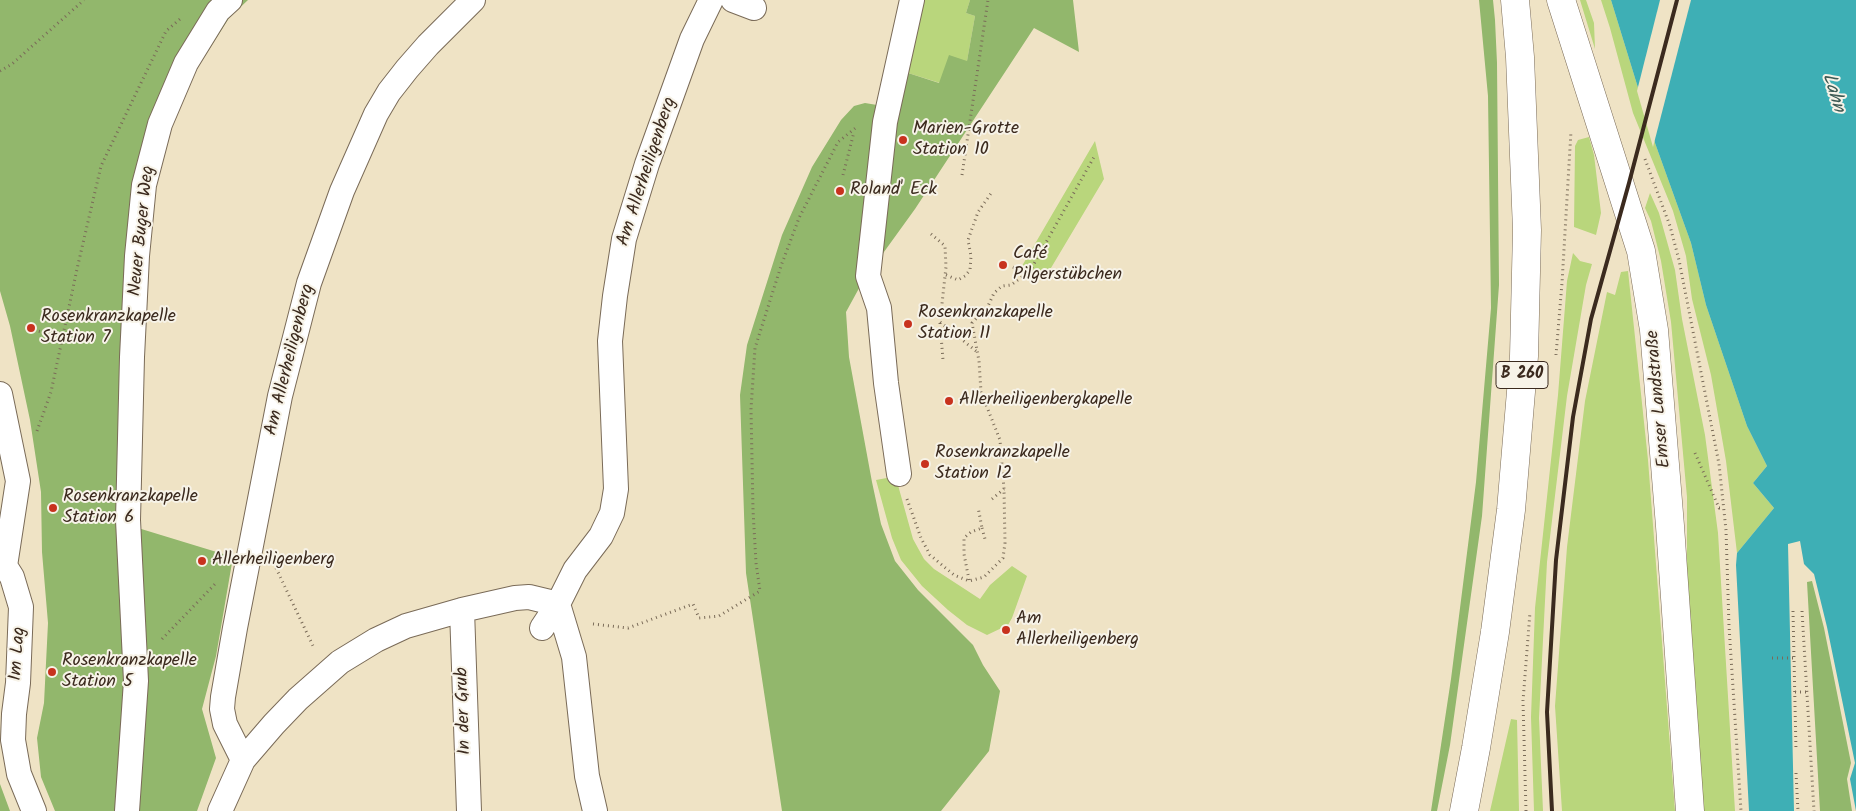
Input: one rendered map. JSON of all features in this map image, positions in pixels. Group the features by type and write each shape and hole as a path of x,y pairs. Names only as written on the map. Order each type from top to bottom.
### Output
{"street":[{"name":"Neuer Buger Weg","path":"126,811 136,670 128,516 137,256 144,186 160,124 186,63 218,12 230,0"},
{"name":"Am Allerheiligenberg","path":"243,760 226,724 222,709 234,628 280,396 309,283 342,191 376,114 389,92 428,45 472,0"},
{"name":"Am Allerheiligenberg","path":"542,628 558,604 575,570 601,536 612,513 616,489 610,341 624,239 647,164 692,39 711,0"},
{"path":"899,474 886,383 879,308 868,276 884,122 912,0"},
{"name":"B 260","path":"1464,811 1495,632 1511,510 1524,356 1527,230 1520,57 1515,0"},
{"name":"Emser Landstraße","path":"1561,0 1640,251 1654,330 1690,811"},
{"path":"0,394 18,481 2,562"},
{"name":"Im Lag","path":"2,562 14,581 20,598 22,614 18,683 14,714 14,748 20,779 34,811"},
{"path":"220,811 243,760 298,699 340,662 391,632 462,610 523,597 558,604 574,657 587,776 595,811"},
{"name":"In der Grub","path":"462,610 469,811"}],"path":[{"path":"0,71 12,64 84,0"},
{"path":"962,175 988,0"},
{"path":"34,437 51,392 101,166 166,31 184,15"},
{"path":"596,625 628,628 694,604 699,618 719,616 760,591 756,563 753,510 751,409 755,348 798,218 838,142 856,126 869,120 884,122"},
{"path":"842,175 856,126"},
{"path":"899,474 921,538 930,555 954,575 969,581 984,577 1003,558 1005,544 1004,489 1000,440 981,392 972,322 988,306 994,293 1002,286 1011,285 1027,274 1094,157"},
{"path":"946,275 958,280 970,270 971,256 968,240 978,212 992,192"},
{"path":"931,234 945,246 946,275 940,322 943,360"},
{"path":"1013,267 1034,279 1036,285"},
{"path":"940,322 976,351"},
{"path":"34,330 62,337"},
{"path":"1662,429 1674,428 1686,432 1719,508 1723,508"},
{"path":"992,499 1004,489"},
{"path":"978,507 984,539"},
{"path":"969,581 964,554 964,538 971,532 982,528"},
{"path":"252,541 264,544 321,662 329,672"},
{"path":"136,670 145,657 216,582"},
{"path":"1793,611 1796,751"},
{"path":"1802,611 1814,811"},
{"path":"1772,658 1794,658"},
{"path":"1795,692 1807,692"},
{"path":"1796,772 1798,811"}],"green space":[{"path":"0,0 248,0 229,18 193,75 171,123 155,189 144,318 138,528 233,557 216,656 202,709 216,758 197,811 55,811 41,777 37,738 44,703 48,623 42,552 41,492 30,420 10,326 0,291"},
{"path":"921,0 970,0 966,13 975,16 967,61 940,83 905,72"},
{"path":"970,0 1073,0 1079,52 1034,28 915,209 863,281 846,312 849,357 881,524 895,561 918,590 973,645 1000,691 989,751 941,811 782,811 746,573 740,395 747,345 782,235 812,167 841,120 854,106 865,103 877,105 905,72 939,83 949,55 967,61 975,16 966,13"},
{"path":"1479,0 1493,0 1495,20 1499,285 1482,516 1450,745 1437,811 1431,811 1451,679 1476,482 1491,308 1488,96"},
{"path":"1580,0 1586,0 1594,23 1595,49"},
{"path":"1601,0 1611,0 1655,143 1691,243 1706,305 1747,426 1767,466 1753,483 1774,508 1737,553 1726,461 1711,375 1692,299 1686,256 1673,211 1633,113"},
{"path":"1589,137 1594,155 1601,213 1596,235 1574,227 1575,146 1578,140"},
{"path":"1095,141 1104,179 1045,278 1022,266"},
{"path":"1650,193 1659,213 1675,270 1682,319 1705,435 1718,533 1735,811 1703,811 1687,581 1687,497 1671,322 1661,261 1651,221 1645,208"},
{"path":"1573,253 1580,261 1592,264 1586,285 1567,396 1547,562 1539,718 1543,811 1534,811 1531,717 1535,608 1558,395 1567,281"},
{"path":"1628,271 1648,460 1675,811 1562,811 1555,706 1567,547 1585,401 1607,292 1615,295 1621,272"},
{"path":"896,478 913,539 924,559 934,569 980,599 990,585 1012,566 1027,576 1008,625 987,635 967,625 922,586 901,560 892,538 876,480"},
{"path":"1812,581 1824,628 1851,763 1847,779 1852,811 1820,811 1807,582"},
{"path":"1511,719 1517,720 1519,811 1490,811"},
{"path":"0,784 10,811 0,811"}],"water":[{"name":"Lahn","path":"1611,0 1856,0 1856,811 1850,779 1855,763 1827,627 1814,574 1804,564 1800,541 1788,544 1794,811 1749,811 1736,565 1737,553 1774,508 1753,483 1767,466 1747,426 1706,305 1691,243 1655,143"}],"pier":[{"path":"1660,0 1691,0 1653,147 1637,91"}],"railway":[{"path":"1552,811 1547,712 1556,560 1573,417 1591,319 1677,0"}],"place":[{"name":"Marien-Grotte Station 10","path":"903,140"},
{"name":"Roland' Eck","path":"840,191"},
{"name":"Café Pilgerstübchen","path":"1003,265"},
{"name":"Rosenkranzkapelle Station 11","path":"908,324"},
{"name":"Rosenkranzkapelle Station 7","path":"31,328"},
{"name":"Allerheiligenbergkapelle","path":"949,401"},
{"name":"Rosenkranzkapelle Station 12","path":"925,464"},
{"name":"Rosenkranzkapelle Station 6","path":"53,508"},
{"name":"Allerheiligenberg","path":"202,561"},
{"name":"Am Allerheiligenberg","path":"1006,630"},
{"name":"Rosenkranzkapelle Station 5","path":"52,672"}]}
